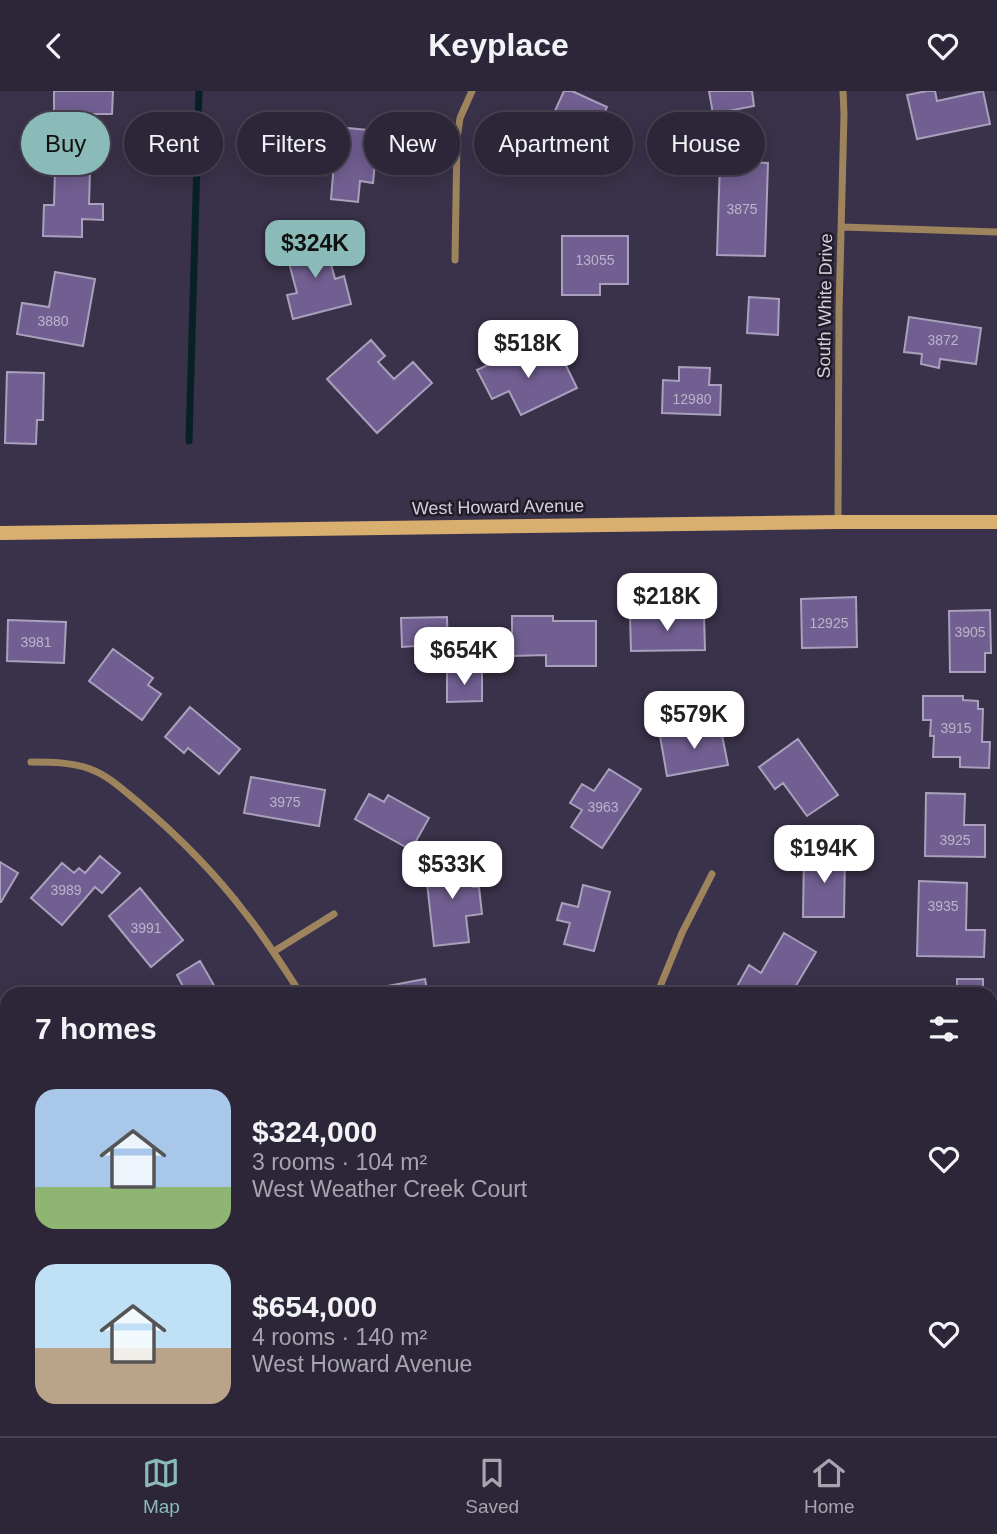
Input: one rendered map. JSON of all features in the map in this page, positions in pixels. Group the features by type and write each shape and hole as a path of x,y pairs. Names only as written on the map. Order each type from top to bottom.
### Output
{"street":[{"path":"455,260 457,139 460,118 472,91"},
{"name":"South White Drive","path":"838,522 843,91"},
{"path":"842,227 997,232"},
{"name":"West Howard Avenue","path":"0,533 997,522"},
{"path":"32,762 72,764 90,769 110,779 151,813 227,890 273,951 296,987"},
{"path":"660,987 682,933 712,874"},
{"path":"273,951 334,913"}],"building":[{"path":"54,91 113,91 112,114 54,112"},
{"path":"564,91 572,91 607,107 605,112 554,112"},
{"path":"709,91 752,91 754,106 713,112"},
{"path":"935,91 937,101 983,91 990,124 917,139 907,95"},
{"path":"350,128 364,130 364,175 374,175 373,183 360,181 358,202 331,199 333,175 350,175"},
{"path":"765,163 768,163 765,256 717,255 720,175 765,175"},
{"path":"55,175 90,175 89,204 103,204 103,220 82,219 82,237 43,236 44,205 54,205"},
{"path":"562,236 628,236 628,284 600,284 600,295 562,295"},
{"path":"324,238 335,279 344,276 351,304 293,319 287,295 297,293 285,248"},
{"path":"55,272 95,279 83,346 17,334 22,303 49,307"},
{"path":"749,297 779,299 778,335 747,333"},
{"path":"909,317 981,328 976,364 940,359 939,368 921,364 922,354 904,352"},
{"path":"371,340 385,356 378,362 394,379 413,362 432,383 377,433 327,379"},
{"path":"517,351 525,368 559,351 577,388 521,415 509,391 492,399 477,370"},
{"path":"679,367 710,368 709,385 721,385 720,415 662,413 663,380 679,381"},
{"path":"7,372 44,373 43,420 37,420 36,444 5,443"},
{"path":"856,597 857,647 802,648 801,599"},
{"path":"990,610 991,653 985,653 985,672 950,672 949,611"},
{"path":"704,614 705,650 631,651 630,615"},
{"path":"512,616 553,616 553,621 596,621 596,666 546,666 546,655 512,656"},
{"path":"447,617 448,648 434,648 434,663 415,663 415,646 402,647 401,618"},
{"path":"8,620 66,622 64,663 7,661"},
{"path":"113,649 153,678 148,685 161,694 142,720 89,681"},
{"path":"447,672 482,672 482,701 447,702"},
{"path":"923,696 963,696 963,700 978,701 978,709 983,709 982,742 990,742 989,768 960,767 960,757 933,757 934,736 930,736 931,720 923,720"},
{"path":"190,707 240,749 219,774 188,748 184,753 165,737"},
{"path":"720,725 728,765 667,776 660,736"},
{"path":"798,739 838,795 807,816 783,783 775,789 759,767"},
{"path":"609,769 641,789 602,848 571,827 582,810 570,803 582,784 594,791"},
{"path":"251,777 325,790 319,826 244,813"},
{"path":"926,793 965,794 964,825 985,825 985,857 925,856"},
{"path":"369,794 384,802 388,795 429,818 411,850 355,819"},
{"path":"804,853 845,854 844,917 803,917"},
{"path":"100,856 120,873 102,893 95,887 62,925 31,898 62,863 74,873 79,868 85,873"},
{"path":"470,860 473,887 479,887 482,914 466,916 469,942 434,946 425,865"},
{"path":"0,862 18,873 1,902 0,902"},
{"path":"919,881 967,883 966,930 985,930 984,957 917,956"},
{"path":"583,885 610,892 594,951 564,944 570,923 557,920 562,903 578,907"},
{"path":"140,888 183,940 151,967 109,916"},
{"path":"784,933 816,952 795,987 737,987 749,965 761,973"},
{"path":"200,961 215,987 183,987 177,975"},
{"path":"425,979 427,987 387,987"},
{"path":"957,979 983,979 983,987 957,987"}],"waterway":[{"path":"189,441 199,91"}]}
